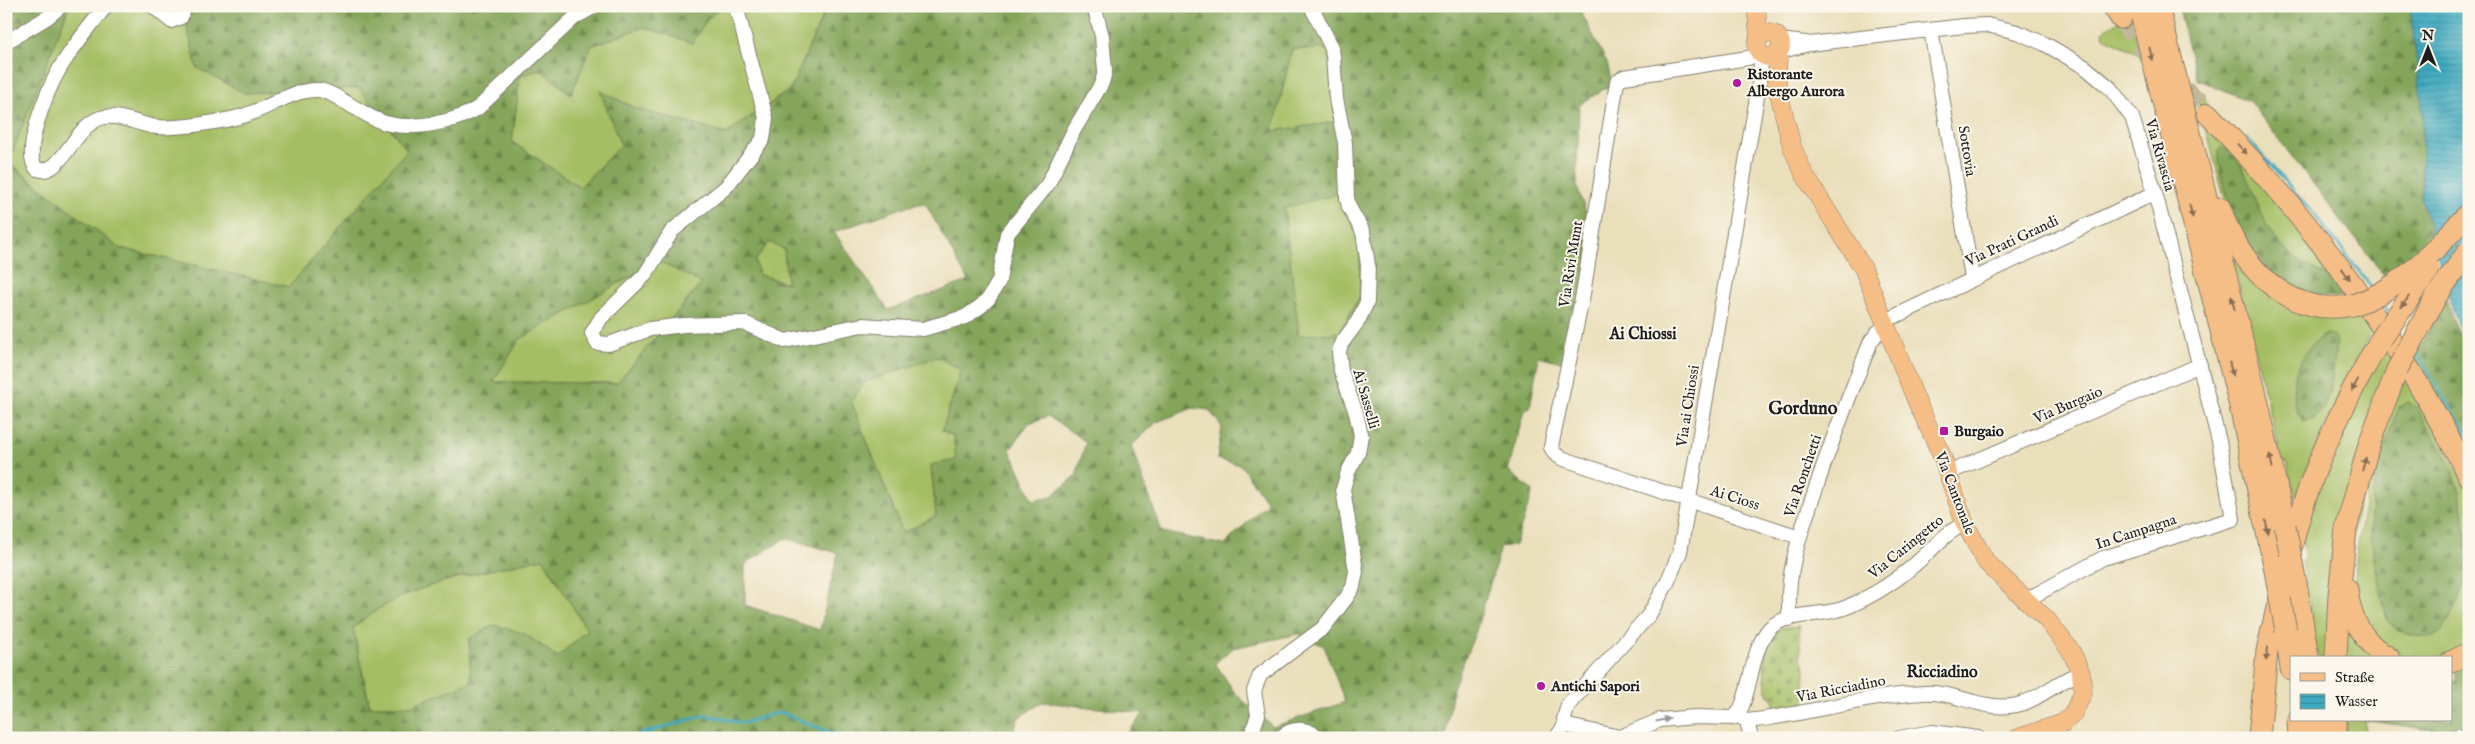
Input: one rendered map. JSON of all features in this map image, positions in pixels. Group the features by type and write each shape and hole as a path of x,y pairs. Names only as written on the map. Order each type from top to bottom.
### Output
{"highway":[{"path":"2140,6 2240,406 2274,565 2290,661"},
{"path":"2158,6 2254,386 2285,526 2308,656"},
{"path":"2178,87 2231,236 2247,261 2274,287 2299,301 2327,308 2353,305 2379,295 2404,279 2469,213"},
{"path":"2208,114 2293,206 2349,279 2410,370 2469,476"},
{"path":"2259,738 2267,651 2298,518 2331,432 2379,342 2430,268 2469,224"},
{"path":"2336,656 2346,529 2353,511 2370,444 2397,370 2437,295 2469,250"},
{"path":"2353,511 2347,575 2350,609 2364,638 2386,656"},
{"path":"2452,662 2469,653"},
{"path":"2298,722 2299,738"},
{"path":"2316,722 2317,738"},
{"path":"2336,722 2336,738"}],"main road":[{"name":"Via Cantonale","path":"1756,6 1768,45 1787,133 1797,160 1858,258 1948,473 1965,524 1986,562 2047,620 2064,641 2082,673"},
{"path":"2043,738 2072,716 2081,700 2082,673"},
{"path":"2017,737 2063,723"}],"street":[{"path":"6,42 61,6"},
{"path":"106,6 59,70 46,99 30,152 32,162 37,169 46,170 55,167 80,131 98,118 114,116 162,127 223,120 250,114 305,91 324,91 378,120 396,125 435,123 461,118 478,108 575,17 595,6"},
{"path":"153,6 171,21 181,17 185,6"},
{"path":"736,6 766,118 764,139 726,187 672,231 645,275 601,318 592,333 597,342 602,345 650,329 684,325 744,323 785,341 862,325 923,329 965,317 981,306 990,298 999,281 1007,234 1048,184 1074,130 1102,82 1105,71 1102,36 1094,6"},
{"name":"Ai Sasselli","path":"1250,738 1258,716 1254,691 1260,675 1323,628 1350,592 1356,571 1343,489 1348,472 1358,453 1361,435 1341,371 1339,352 1341,344 1358,320 1367,302 1368,265 1363,232 1349,207 1347,198 1345,143 1336,99 1333,55 1330,44 1311,6"},
{"name":"Via Rivascia","path":"1768,45 1809,44 1980,25 2007,29 2045,44 2085,67 2110,88 2128,109 2135,125 2219,441 2233,519"},
{"name":"Sottovia","path":"1931,30 1972,278"},
{"name":"Via ai Chiossi","path":"1566,726 1564,718 1570,702 1642,623 1667,583 1680,552 1758,91 1768,45"},
{"name":"Via Rivi Munt","path":"1689,500 1561,458 1552,450 1551,443 1583,294 1617,82 1624,77 1748,58 1768,45"},
{"path":"1758,91 1777,86"},
{"name":"Via Prati Grandi","path":"1886,324 1972,278 2154,193"},
{"name":"Via Ronchetti","path":"1790,619 1789,598 1799,537 1833,436 1871,341 1886,324"},
{"name":"Via Burgaio","path":"1948,473 2200,365"},
{"name":"Ai Cioss","path":"1689,500 1799,537"},
{"name":"In Campagna","path":"2026,600 2103,558 2233,519"},
{"name":"Via Caringetto","path":"1736,718 1744,701 1755,654 1765,635 1776,624 1790,619 1846,608 1877,592 1910,569 1953,530 1965,524"},
{"name":"Via Ricciadino","path":"1566,726 1620,737 1660,720 1695,717 1736,718 1794,715 1867,699 1926,693 1948,695 1988,706 2005,707 2027,702 2082,673"},
{"path":"1736,718 1751,738"},
{"path":"1556,738 1566,726"},
{"path":"1280,738 1287,732 1300,729 1312,732 1320,738"},
{"path":"1899,738 1932,732 1973,737"}],"green space":[{"path":"6,6 69,6 8,163 119,248 289,287 407,150 359,88 244,93 197,68 187,26 186,6 721,6 706,21 692,43 644,27 591,46 571,94 540,69 520,76 512,142 580,187 621,145 600,91 635,108 726,134 791,89 827,6 1578,6 1607,63 1612,84 1579,105 1577,187 1593,232 1568,364 1539,356 1530,407 1524,411 1508,471 1533,491 1515,545 1501,547 1476,631 1453,688 1445,738 1123,738 1144,713 1043,702 1019,717 1011,738 6,738","holes":["1292,49 1329,49 1335,122 1273,131","1337,194 1360,238 1360,296 1339,333 1299,335 1284,208","925,203 968,281 888,310 834,232 905,207","769,242 784,249 787,283 759,275 755,261","658,261 702,283 617,383 493,382 520,339","937,357 961,370 942,431 953,435 956,460 931,465 936,516 903,533 851,401 865,382","1193,408 1209,410 1222,427 1217,459 1241,465 1267,503 1224,545 1162,532 1131,446 1157,422","1048,416 1086,442 1076,476 1052,496 1033,500 1010,450 1029,423","785,538 838,553 820,630 745,605 745,564","543,558 587,630 558,657 523,633 494,625 469,639 471,682 410,706 369,706 353,628 373,612 395,600 418,590 468,575","1298,634 1324,646 1345,702 1273,727 1235,693 1215,663 1233,648"]},
{"path":"69,6 186,6 244,93 359,88 407,150 289,287 119,248 8,162"},
{"path":"721,6 827,6 791,89 726,134 635,108 600,91 621,145 580,187 512,142 520,76 540,69 571,94 591,46 644,27 692,43 706,21"},
{"path":"2178,6 2469,6 2469,202 2423,248 2386,278 2249,101 2197,79"},
{"path":"2130,13 2140,54 2104,37 2103,31"},
{"path":"1292,49 1329,49 1335,122 1273,131"},
{"path":"2204,92 2212,131 2243,161 2354,297 2300,294 2260,264 2228,209 2197,94","holes":["2241,164 2259,212 2277,240 2294,257 2338,280 2281,273 2264,266 2256,256 2240,227 2220,171"]},
{"path":"2221,147 2230,152 2238,161 2275,238 2296,258 2338,280 2348,296 2320,295 2295,287 2273,272 2255,252 2241,229 2230,203 2222,176 2218,150"},
{"path":"1338,194 1360,238 1360,296 1339,333 1298,335 1284,207"},
{"path":"2228,241 2255,277 2359,311 2372,330 2323,429 2295,499 2287,462 2282,462","holes":["2327,334 2336,343 2330,394 2304,356 2320,337"]},
{"path":"769,242 784,249 788,283 759,275 755,261"},
{"path":"658,261 702,283 617,383 492,382 520,339"},
{"path":"2446,299 2452,318 2469,351 2469,465 2411,363"},
{"path":"2327,334 2335,337 2336,343 2330,390 2326,403 2320,413 2313,419 2303,421 2297,410 2294,398 2296,373 2308,350"},
{"path":"2385,343 2394,357 2377,399 2332,656 2318,656 2302,560 2305,559 2300,527 2306,507"},
{"path":"937,357 961,369 942,431 953,435 956,460 931,465 936,516 903,533 851,401 865,382"},
{"path":"2405,376 2469,491 2469,644 2446,656 2402,656 2392,652 2368,631 2354,587 2357,549 2370,478 2378,447","holes":["2412,404 2448,464 2467,554 2467,573 2463,587 2430,636 2406,634 2391,625 2387,620 2376,563 2371,526 2372,507 2379,469"]},
{"path":"2408,402 2417,408 2454,475 2464,515 2467,572 2464,586 2445,626 2435,635 2427,637 2412,636 2398,629 2387,620 2372,540 2372,500 2381,459 2399,406"},
{"path":"543,558 587,630 558,657 523,633 469,639 471,682 410,706 370,706 353,628 373,612 418,590 468,575"},
{"path":"2346,618 2379,656 2345,656"},
{"path":"1799,626 1801,659 1805,667 1805,710 1776,713 1772,696 1769,696 1768,691 1766,691 1764,665 1766,650 1780,628"},
{"path":"2469,658 2469,738 2450,738 2446,732 2378,722 2452,722 2452,681 2456,682 2457,671"},
{"path":"2344,722 2364,722 2367,738 2344,738"}],"water":[{"path":"2410,6 2469,6 2469,346 2453,312 2421,197 2423,114"}],"waterway":[{"path":"2247,138 2322,224 2373,289"},
{"path":"2380,301 2390,314"},
{"path":"2416,352 2469,437"},
{"name":"Gorduno","path":"629,738 705,715 744,723 780,712 843,738"}],"tunnel":[{"path":"2121,18 2148,54 2208,114"}],"place":[{"name":"Ristorante Albergo Aurora","path":"1737,83"},
{"name":"Burgaio","path":"1944,431"},
{"name":"Antichi Sapori","path":"1541,686"}],"district":[{"name":"Ai Chiossi","path":"1643,335"},
{"name":"Gorduno","path":"1803,409"},
{"name":"Ricciadino","path":"1942,673"}]}
